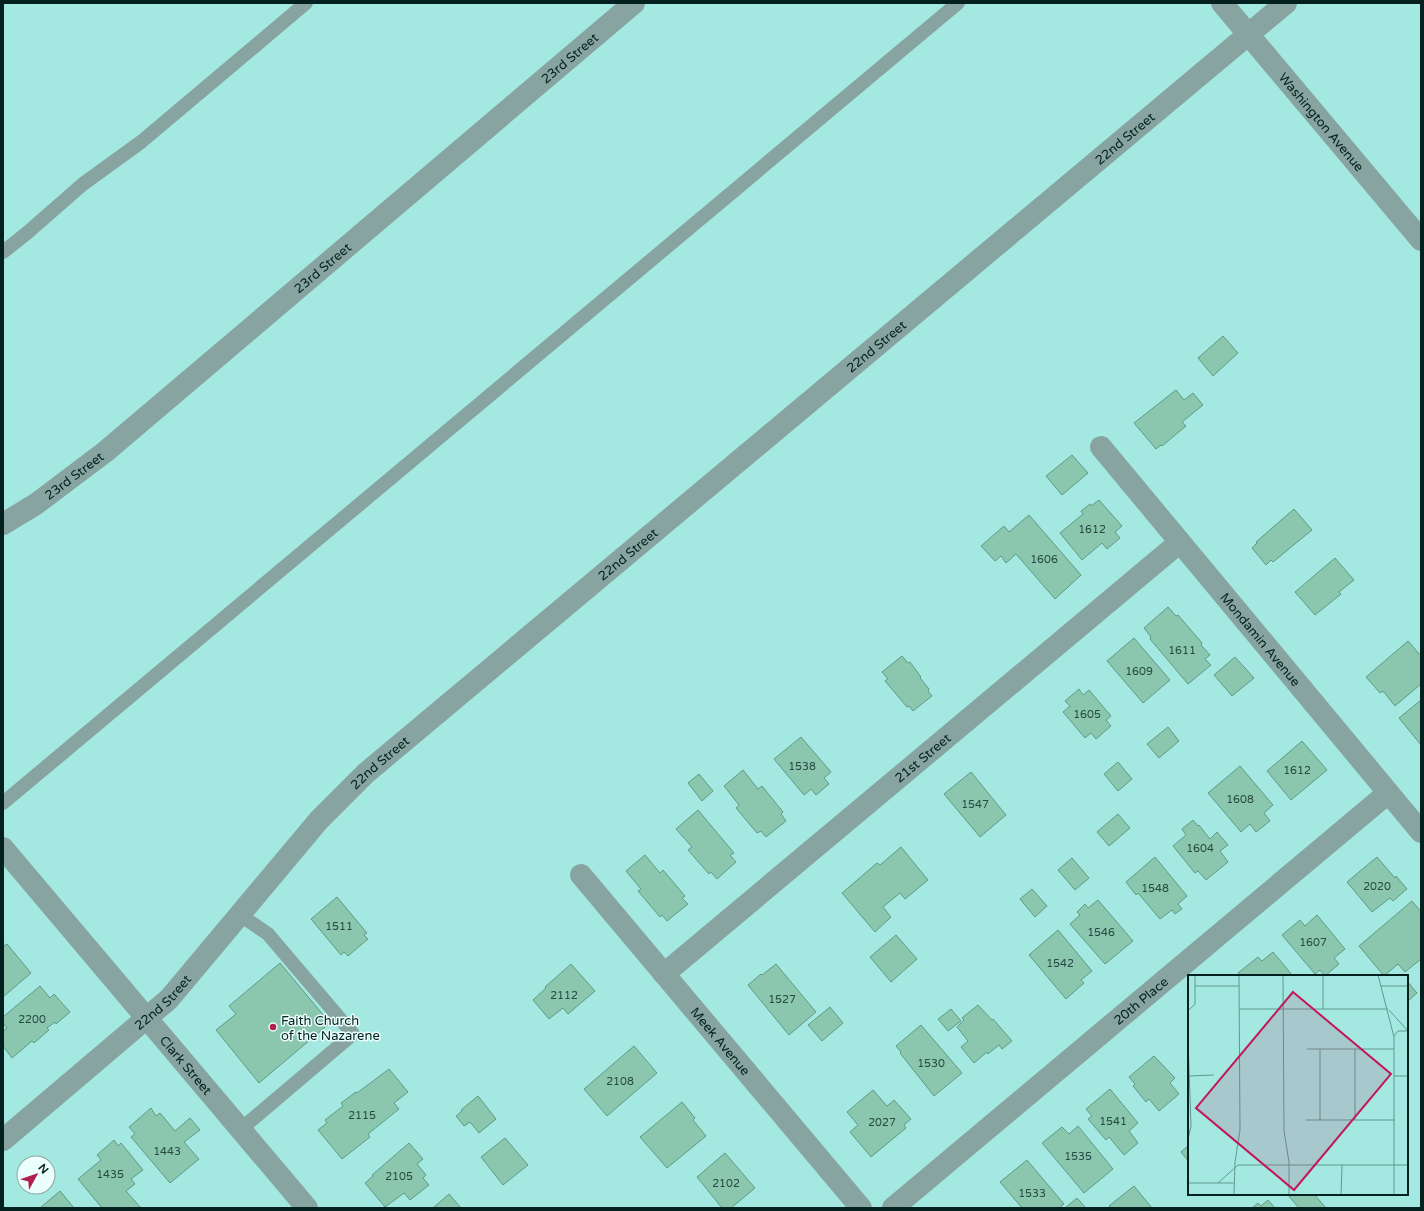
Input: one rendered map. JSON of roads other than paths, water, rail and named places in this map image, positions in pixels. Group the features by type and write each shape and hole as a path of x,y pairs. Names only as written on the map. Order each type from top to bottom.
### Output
{"street":[{"name":"23rd Street","path":"3,524 36,504 104,452 634,3"},
{"name":"Washington Avenue","path":"1222,3 1421,240"},
{"name":"22nd Street","path":"3,1140 169,999 319,820 366,773 1286,3"},
{"name":"Mondamin Avenue","path":"1101,447 1421,832"},
{"name":"21st Street","path":"664,974 1180,542"},
{"name":"20th Place","path":"892,1208 1388,793"},
{"name":"Clark Street","path":"3,848 307,1208"},
{"name":"Meek Avenue","path":"581,875 861,1208"}],"lane":[{"path":"3,252 27,234 83,184 141,142 306,3"},
{"path":"3,802 958,3"},
{"path":"240,915 268,934 353,1034 241,1129"}],"place":[{"name":"Faith Church of the Nazarene","path":"273,1027"}]}
